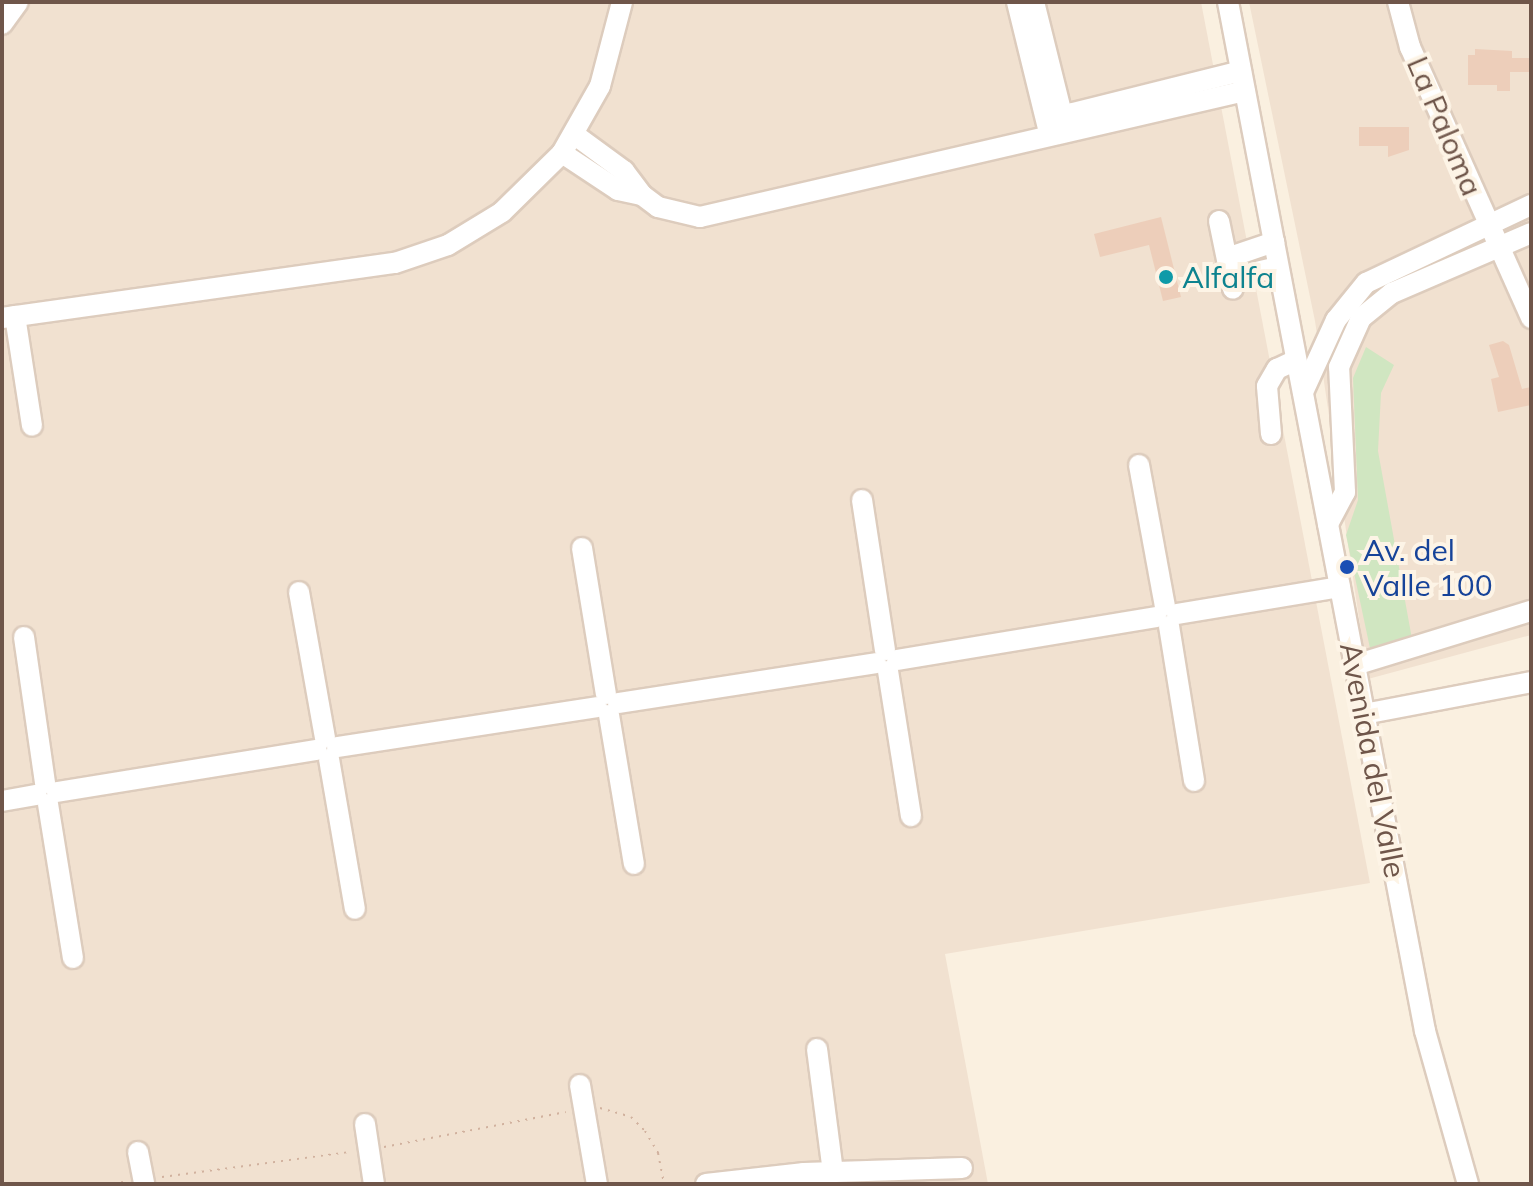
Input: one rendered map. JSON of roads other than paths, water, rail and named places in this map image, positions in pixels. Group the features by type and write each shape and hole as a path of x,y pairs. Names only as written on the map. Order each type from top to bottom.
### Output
{"street":[{"path":"2,24 18,2"},
{"path":"32,426 9,317 411,259 486,223 562,153 575,135 606,70 622,2"},
{"path":"1017,2 1060,127"},
{"path":"1034,2 1060,127"},
{"name":"Avenida del Valle","path":"1228,2 1425,1031 1468,1182"},
{"name":"La Paloma","path":"1398,2 1410,47 1531,318"},
{"path":"562,153 618,190 642,195 673,214 700,217 1243,81"},
{"path":"575,135 624,171 642,195"},
{"path":"1303,392 1336,320 1366,283 1531,205"},
{"path":"1219,221 1230,275"},
{"path":"1328,524 1345,492 1337,383 1354,329 1392,293 1531,233"},
{"path":"1230,275 1274,242"},
{"path":"1230,275 1278,267"},
{"path":"1271,434 1267,386 1277,369 1296,360"},
{"path":"1139,465 1194,781"},
{"path":"862,500 911,816"},
{"path":"582,548 634,864"},
{"path":"2,801 1340,587"},
{"path":"299,592 355,909"},
{"path":"1355,665 1531,611"},
{"path":"24,637 73,958"},
{"path":"1364,714 1531,682"},
{"path":"817,1049 833,1172"},
{"path":"580,1085 597,1184"},
{"path":"365,1124 374,1184"},
{"path":"138,1152 144,1182"},
{"path":"706,1184 833,1172 962,1168"}],"place":[{"name":"Alfalfa","path":"1166,277"},
{"name":"Av. del Valle 100","path":"1347,567"}]}
